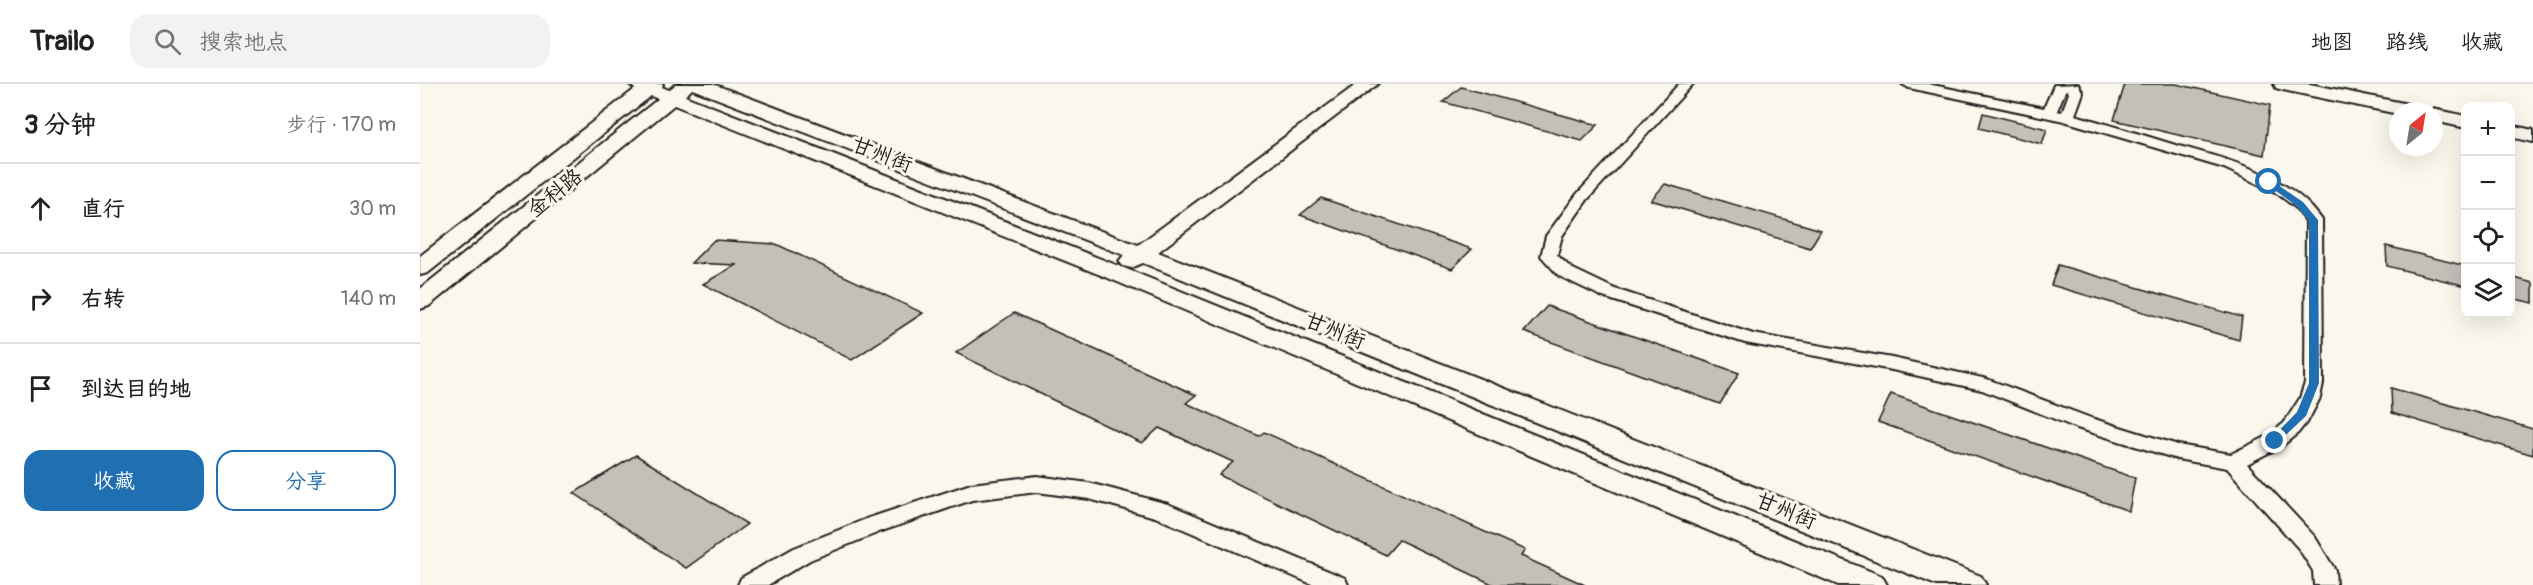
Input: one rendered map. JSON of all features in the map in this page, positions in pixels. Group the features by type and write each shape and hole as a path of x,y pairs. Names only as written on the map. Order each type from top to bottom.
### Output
{"street":[{"name":"甘州街","path":"696,84 1142,254 1970,585"},
{"path":"1116,273 1369,84"},
{"path":"1686,84 1582,197 1554,236 1550,256 1565,272 1609,293 1751,339 1892,364 1987,385 2084,423 2177,452 2233,462 2275,441 2290,428 2302,414 2314,383 2314,220 2291,196 2243,170 2067,117 1909,84"},
{"path":"2049,113 2059,88 2071,84 2076,93 2067,117"},
{"path":"2283,84 2389,106"},
{"name":"甘州街","path":"660,88 1116,273 1871,585"},
{"name":"金科路","path":"420,268 660,88"},
{"name":"金科路","path":"420,301 660,88"},
{"path":"2443,118 2461,121"},
{"path":"2515,132 2533,136"},
{"path":"2233,462 2307,543 2324,570 2325,585"},
{"path":"749,585 802,554 874,525 971,492 1036,484 1089,491 1160,510 1337,585"}],"building":[{"path":"2125,84 2176,84 2270,105 2264,155 2114,120"},
{"path":"1461,87 1598,125 1582,141 1443,102"},
{"path":"1983,113 2047,129 2042,144 1979,128"},
{"path":"1665,184 1821,230 1810,248 1651,200"},
{"path":"1321,198 1472,249 1452,269 1300,215"},
{"path":"714,240 776,244 923,313 852,360 703,284 736,265 691,263"},
{"path":"2386,246 2461,265 2461,285 2387,266"},
{"path":"2058,265 2242,317 2239,340 2051,285"},
{"path":"2515,278 2533,283 2533,303 2515,299"},
{"path":"1547,306 1739,373 1720,404 1524,332"},
{"path":"1014,313 1196,395 1186,403 1259,436 1264,432 1525,550 1521,556 1585,585 1494,585 1399,540 1386,555 1219,475 1233,462 1159,428 1142,443 956,353"},
{"path":"2391,388 2533,429 2533,455 2392,413"},
{"path":"1891,394 2135,478 2129,511 1878,422"},
{"path":"636,455 747,524 686,568 574,493"}],"route":[{"path":"2269,182 2291,196 2314,220 2314,383 2302,414 2275,441"}]}
